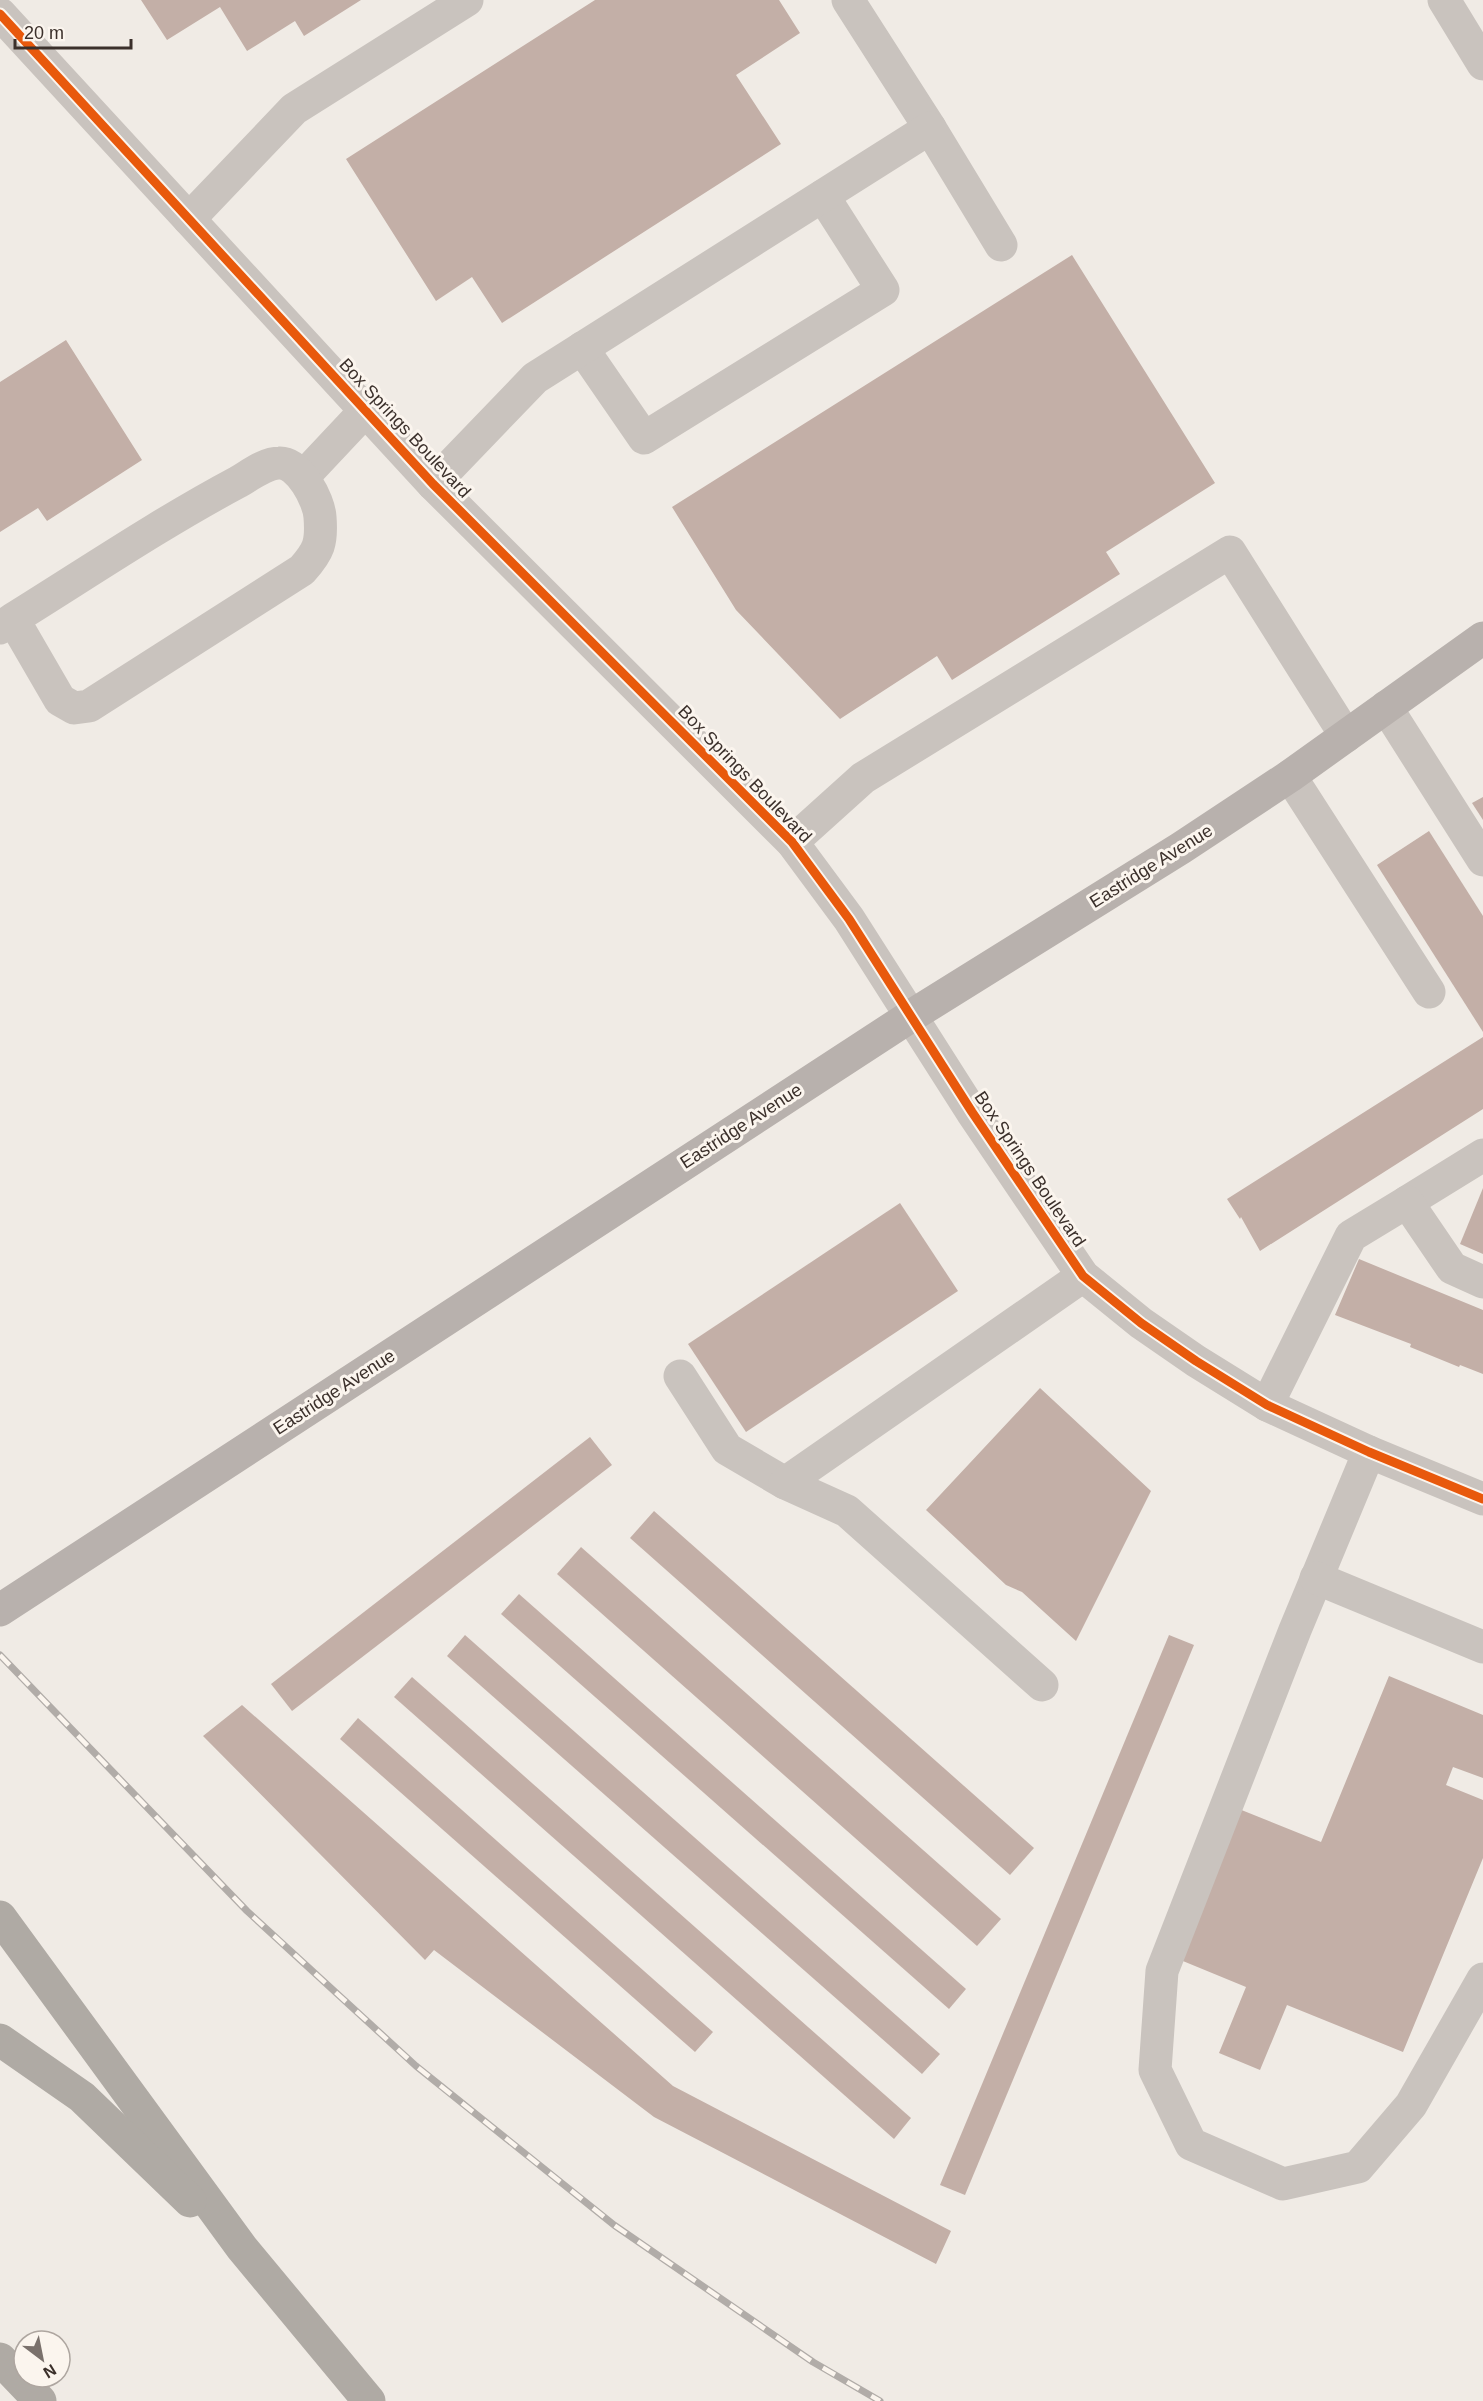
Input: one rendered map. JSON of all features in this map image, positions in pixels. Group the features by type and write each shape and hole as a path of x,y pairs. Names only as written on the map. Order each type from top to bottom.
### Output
{"highway":[{"path":"0,1917 242,2248 369,2401"},
{"path":"0,2040 82,2097 146,2161 242,2248"},
{"path":"0,2359 40,2401"}],"main road":[{"name":"Eastridge Avenue","path":"0,1610 911,1016 1181,848 1290,776 1386,706 1482,641"}],"street":[{"path":"189,219 294,109 467,0"},
{"path":"848,0 1001,244"},
{"path":"1444,0 1483,64"},
{"name":"Box Springs Boulevard","path":"0,14 433,484 792,842 849,918 972,1112 1083,1276 1141,1323 1197,1362 1267,1405 1369,1452 1483,1499"},
{"path":"433,484 536,378 930,128"},
{"path":"582,348 644,438 883,290 823,196"},
{"path":"303,477 365,411"},
{"path":"280,462 292,467 303,477 320,511 321,539 315,555 302,570 90,706 74,708 60,700 6,623 221,491 266,466 280,462"},
{"path":"792,842 863,778 1230,552 1346,736"},
{"path":"1386,706 1483,860"},
{"path":"1290,776 1429,992"},
{"path":"1267,1405 1351,1236 1483,1155"},
{"path":"1407,1202 1452,1268 1483,1282"},
{"path":"785,1484 1083,1276"},
{"path":"680,1376 727,1449 785,1484 847,1511 1042,1684"},
{"path":"1369,1452 1316,1578 1162,1971 1155,2070 1191,2144 1283,2184 1358,2167 1412,2106 1483,1979"},
{"path":"1316,1578 1483,1647"}],"building":[{"path":"141,0 361,0 304,36 295,21 247,51 220,7 167,40"},
{"path":"595,0 779,0 800,33 736,75 781,144 502,323 472,277 436,301 346,159"},
{"path":"1072,255 1215,483 1106,552 1120,574 952,680 937,656 840,719 736,610 672,507"},
{"path":"66,340 142,460 47,521 38,508 0,532 0,382"},
{"path":"1483,797 1483,820 1472,803"},
{"path":"1429,831 1483,916 1483,1032 1377,865"},
{"path":"1483,1037 1483,1109 1260,1251 1241,1217 1240,1219 1227,1199"},
{"path":"1483,1188 1483,1254 1460,1244"},
{"path":"900,1203 958,1291 746,1432 688,1344"},
{"path":"1359,1259 1483,1310 1483,1374 1460,1365 1459,1367 1410,1347 1411,1344 1335,1315"},
{"path":"1040,1388 1151,1491 1076,1641 1022,1592 1006,1585 926,1510"},
{"path":"590,1437 612,1465 292,1711 271,1684"},
{"path":"654,1511 1034,1848 1010,1875 630,1538"},
{"path":"581,1547 1001,1919 977,1946 557,1574"},
{"path":"519,1594 966,1989 949,2009 501,1614"},
{"path":"465,1635 940,2054 922,2074 447,1656"},
{"path":"1169,1635 1194,1645 965,2195 940,2185"},
{"path":"1389,1676 1483,1715 1483,1778 1453,1767 1446,1785 1483,1800 1483,1858 1403,2052 1287,2005 1260,2070 1219,2053 1246,1987 1178,1959 1239,1809 1321,1842"},
{"path":"412,1677 911,2118 894,2139 394,1697"},
{"path":"242,1705 673,2086 951,2231 936,2264 654,2117 434,1950 425,1960 203,1736"},
{"path":"358,1718 713,2032 695,2052 340,1739"}],"railway":[{"path":"0,1655 247,1911 416,2066 614,2225 813,2362 880,2401"}],"cycle path":[{"path":"0,14 433,484 792,842 849,919 972,1112 1083,1276 1141,1323 1196,1361 1267,1405 1369,1452 1483,1499"}]}
